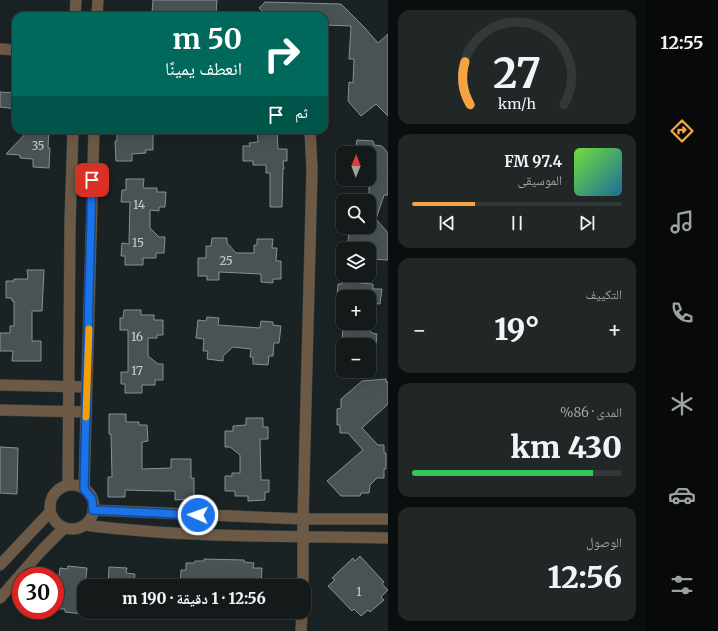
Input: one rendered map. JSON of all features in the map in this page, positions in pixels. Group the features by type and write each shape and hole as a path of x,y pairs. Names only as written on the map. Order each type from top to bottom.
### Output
{"street":[{"path":"75,12 76,0"},
{"path":"97,12 98,0"},
{"path":"0,49 12,50"},
{"path":"68,485 70,412 70,223 73,134"},
{"path":"84,489 94,134"},
{"path":"303,579 303,519 312,173 310,134"},
{"path":"0,384 87,387"},
{"path":"0,410 86,412"},
{"path":"68,485 77,486 84,489 92,499 92,516 84,525 78,528 64,528 55,522 50,512 50,500 57,490 68,485"},
{"path":"93,510 303,519 388,519"},
{"path":"0,565 50,512"},
{"path":"84,525 129,531 174,534 388,538"},
{"path":"0,598 42,550 64,528"},
{"path":"301,631 302,619"}],"building":[{"path":"153,0 217,0 216,12 152,12"},
{"path":"265,2 341,4 378,43 388,34 388,116 376,104 361,116 348,101 349,82 353,83 354,59 349,59 351,26 328,25 328,12 263,12 259,8"},
{"path":"0,92 12,93 12,108 0,107"},
{"path":"25,134 49,134 49,168 33,167 33,159 20,158 20,155 6,154"},
{"path":"117,134 153,134 153,150 145,150 146,153 132,154 132,161 116,161 115,141 117,141"},
{"path":"257,134 277,134 278,149 287,149 287,161 283,161 282,207 270,207 270,173 266,173 266,165 253,165 253,161 243,161 243,146 250,146 249,143 258,142"},
{"path":"357,140 373,141 374,145 382,146 388,153 388,195 384,195 376,219 376,194 369,194 369,186 376,186 376,146 356,146"},
{"path":"126,179 144,179 143,188 157,188 157,192 166,192 165,207 159,207 159,211 150,210 150,228 159,237 165,237 164,253 156,253 156,258 143,258 143,265 125,265 125,256 121,256 122,243 129,244 130,202 121,202 122,190 126,190"},
{"path":"376,219 388,233 388,260 376,259 376,242 348,242 349,234 376,234"},
{"path":"212,238 227,238 227,243 236,253 254,253 254,245 257,245 257,239 273,239 272,248 277,248 276,261 281,261 281,279 273,279 273,283 261,282 261,274 219,272 219,280 207,280 207,276 198,276 198,258 206,258 206,246 211,246"},
{"path":"27,270 44,270 42,311 32,311 32,341 41,341 41,361 12,361 13,351 0,351 0,333 10,333 10,326 14,326 14,301 12,301 12,298 6,298 6,281 14,281 14,279 28,279"},
{"path":"342,282 360,282 373,284 373,289 382,289 380,304 376,304 376,290 338,290 338,284 342,284"},
{"path":"124,310 141,310 141,315 154,315 154,320 163,320 163,335 157,335 157,338 148,338 148,356 158,364 163,364 163,380 155,380 155,385 142,385 142,393 125,393 125,384 121,384 121,372 128,372 128,330 120,330 120,318 123,318"},
{"path":"207,317 219,318 218,325 260,328 261,321 273,322 273,325 281,326 279,343 274,343 273,356 269,356 268,365 253,364 253,357 250,357 251,349 233,347 223,356 223,361 207,359 208,351 203,351 204,339 196,338 198,320 206,321"},
{"path":"343,330 369,330 372,333 377,334 376,345 376,338 342,338"},
{"path":"386,379 386,382 388,382 388,404 362,428 378,445 384,445 384,453 386,453 386,469 384,469 384,478 377,478 370,485 369,493 361,493 360,496 341,496 327,481 363,450 348,433 340,433 340,425 337,425 337,409 341,408 341,399 362,381"},
{"path":"109,414 126,414 126,422 139,422 139,425 147,425 148,441 142,442 142,469 171,468 171,459 191,459 191,478 194,478 194,499 175,500 175,491 125,490 125,497 108,497 108,477 112,477"},
{"path":"246,418 263,418 263,427 268,427 268,439 260,439 261,480 269,480 269,492 265,492 265,500 248,501 248,496 235,496 235,491 225,491 225,476 232,476 232,473 240,473 240,455 230,447 225,447 225,431 233,431 233,426 246,425"},
{"path":"0,447 18,448 17,494 0,493"},
{"path":"360,556 384,582 382,584 388,590 381,597 384,600 370,612 368,610 361,616 354,609 352,611 328,586 335,580 332,578 353,558 355,561"},
{"path":"204,559 244,560 244,562 254,563 253,568 262,568 261,579 180,579 181,570 186,570 186,563 204,561"},
{"path":"68,566 87,568 86,579 77,579 77,613 65,612 64,609 64,569 67,569"},
{"path":"109,567 127,568 126,573 135,574 135,579 108,579"}],"slow traffic":[{"path":"86,417 89,329"}],"route":[{"path":"92,180 84,489 89,493 92,499 94,504 93,510 198,515"}]}
